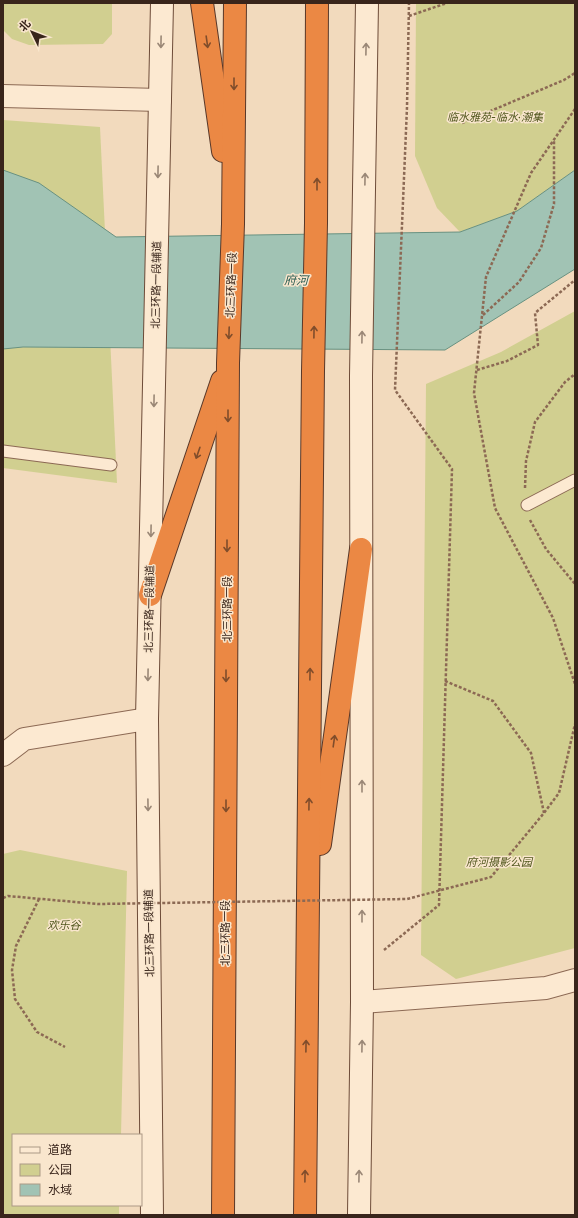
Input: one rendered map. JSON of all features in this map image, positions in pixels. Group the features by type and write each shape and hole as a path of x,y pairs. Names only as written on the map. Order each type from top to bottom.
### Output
{"highway":[{"path":"202,3 233,224"},
{"name":"北三环路一段","path":"223,1208 228,363 233,224 235,3"},
{"path":"305,1215 313,371 318,37 317,3"},
{"path":"318,37 323,3"},
{"path":"150,595 228,363"},
{"path":"307,933 362,549"}],"main road":[{"name":"北三环路一段辅道","path":"152,1215 147,719 162,3"},
{"path":"358,1215 362,1002 361,376 367,3"},
{"path":"3,96 160,100"},
{"path":"3,755 24,739 147,719"},
{"path":"362,1002 546,988 575,980"}],"lane":[{"path":"3,451 111,465"},
{"path":"527,505 575,480"}],"path":[{"path":"362,967 438,905 452,469 395,390 407,107 409,3"},
{"path":"408,16 447,3"},
{"path":"462,123 564,80 575,73"},
{"path":"575,109 531,173 486,277 474,393 495,508 553,618 575,684"},
{"path":"482,315 519,282 541,248 554,204 554,140"},
{"path":"477,370 507,361 538,345 534,313 575,280"},
{"path":"445,681 493,701 531,754 544,813"},
{"path":"3,898 8,896 98,904 407,899 491,877 559,793 575,724"},
{"path":"39,899 16,946 12,970 15,999 37,1032 64,1046"}],"green space":[{"path":"3,3 112,3 112,34 103,44 29,45 12,39 3,30"},
{"name":"临水雅苑-临水·潮集","path":"416,3 575,3 575,170 517,211 460,232 437,208 415,156"},
{"path":"3,120 100,127 117,483 3,468"},
{"name":"府河摄影公园","path":"575,311 575,948 456,979 421,955 426,384 501,352"},
{"name":"欢乐谷","path":"20,850 127,871 121,1134 12,1134 12,1206 119,1206 119,1215 3,1215 3,854"}],"water":[{"name":"府河","path":"3,170 39,183 116,237 460,232 517,211 575,170 575,269 445,350 23,347 3,349"}]}
